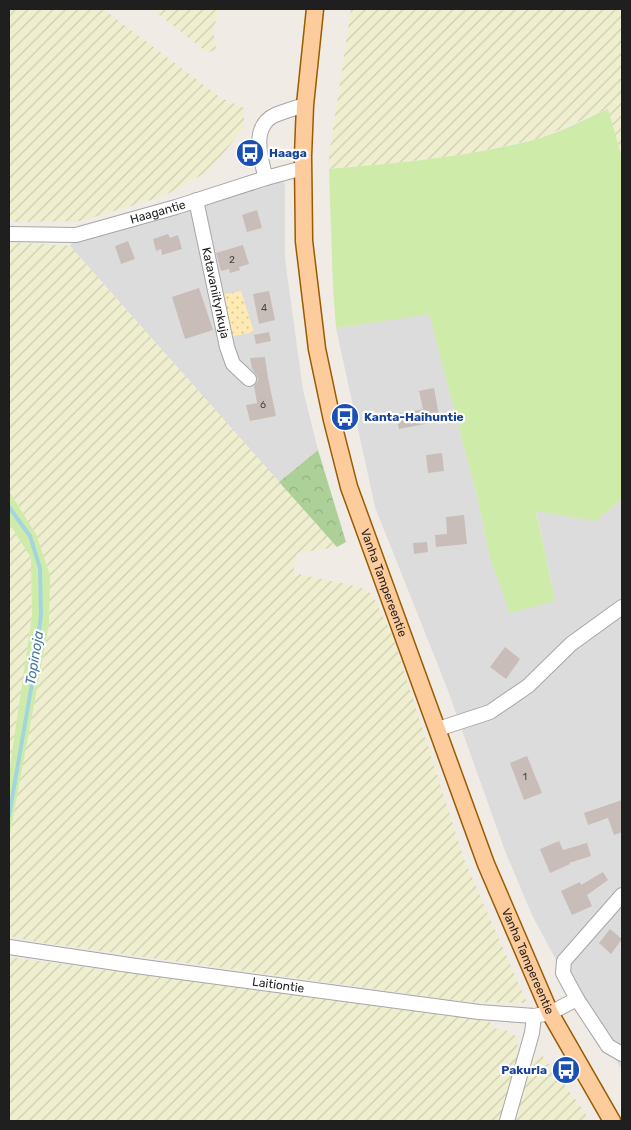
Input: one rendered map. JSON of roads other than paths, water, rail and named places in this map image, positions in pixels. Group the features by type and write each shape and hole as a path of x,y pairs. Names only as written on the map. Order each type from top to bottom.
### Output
{"main road":[{"name":"Vanha Tampereentie","path":"315,9 305,105 304,241 318,349 332,420 349,487 486,864 550,1013 612,1121"}],"street":[{"path":"266,178 260,159 259,146 260,133 265,122 276,115 305,105"},
{"name":"Haagantie","path":"9,234 76,235 304,168"},
{"name":"Katavaniitynkuja","path":"196,200 226,347 233,364 249,379"},
{"path":"438,729 490,712 528,686 571,644 622,607"},
{"path":"622,895 564,961 563,973 577,999 608,1046 622,1054"},
{"name":"Laitiontie","path":"9,947 470,1011 534,1016 550,1013 577,999"},
{"path":"507,1121 532,1034 534,1016"}],"waterway":[{"name":"Topinoja","path":"9,507 30,536 40,568 41,614 35,666 9,816"}],"place":[{"name":"Haaga","path":"250,153"},
{"name":"Kanta-Haihuntie","path":"345,417"},
{"name":"Pakurla","path":"566,1070"}]}
